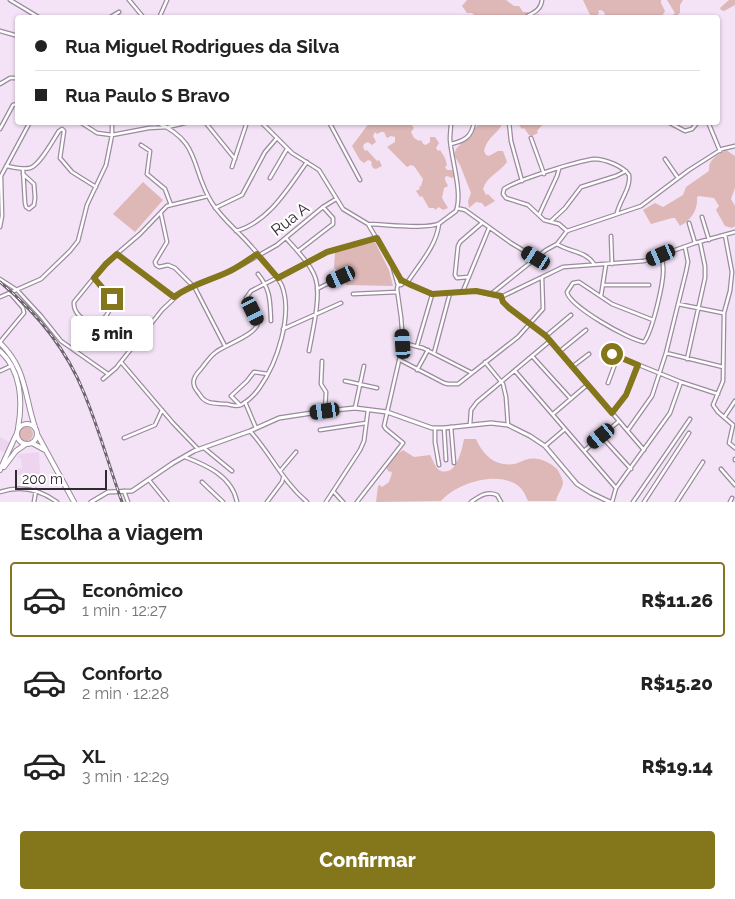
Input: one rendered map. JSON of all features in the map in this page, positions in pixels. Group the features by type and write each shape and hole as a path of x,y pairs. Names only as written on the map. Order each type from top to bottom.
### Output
{"main road":[{"path":"0,343 16,361 23,377 29,409 37,434 74,502"},
{"path":"0,351 12,365 20,390 22,410 17,433 0,470"},
{"path":"18,428 27,423 35,427"},
{"path":"17,433 20,441 26,444"},
{"path":"32,443 37,434"},
{"path":"3,465 16,451 26,444 32,443 47,452"}],"street":[{"path":"10,0 35,15"},
{"path":"129,0 142,15"},
{"path":"160,15 167,0"},
{"path":"529,15 539,9 542,0"},
{"path":"114,15 119,12"},
{"path":"0,31 15,35"},
{"path":"0,84 10,78 15,78"},
{"path":"0,129 13,104 15,104"},
{"path":"0,227 2,216 1,176 28,125"},
{"path":"85,125 98,133 112,135 176,125"},
{"path":"0,297 41,280 78,241 87,205 106,165 112,125"},
{"path":"163,125 168,127 192,150 208,196 215,208 227,224 251,246 278,278 284,294 284,329 278,353 269,374 258,391 245,402 236,406 214,404 202,399 194,385 196,376 214,353 252,333 257,326 258,320 246,297 252,291 278,278 306,262 327,252 377,238"},
{"path":"207,125 234,159"},
{"path":"232,167 245,125"},
{"path":"266,125 287,149 322,174 343,209 368,224 402,280 432,294 476,291 501,296 518,290 563,267 639,262 735,232"},
{"path":"331,125 360,180"},
{"path":"368,224 416,226 439,224 454,212 457,208 451,125"},
{"path":"451,144 465,140 472,131 473,125"},
{"path":"509,125 511,141 522,181"},
{"path":"674,125 686,131 692,129 695,125"},
{"path":"709,125 720,151"},
{"path":"6,166 28,169 33,167 62,129 64,130 60,158 72,172 96,187"},
{"path":"215,208 242,195 265,152 277,138"},
{"path":"531,138 544,174"},
{"path":"141,145 150,151 146,171 150,178 165,189 171,205"},
{"path":"491,294 536,258 557,244 567,231 644,204 678,178 720,151 734,146"},
{"path":"270,178 287,149"},
{"path":"567,231 559,224 544,220 528,205 504,197 504,189 522,181 594,159 606,160 627,172 630,178 617,213"},
{"path":"665,160 678,178"},
{"path":"236,232 254,223 276,205 307,162"},
{"path":"23,168 23,174 25,203 26,208 29,209 34,205 34,184 23,174"},
{"path":"539,215 559,169"},
{"path":"551,221 565,208 580,186 627,172"},
{"path":"94,278 112,299 108,314 104,320 92,324 85,321 74,306 74,302 94,278 106,264 140,234 167,206 208,196"},
{"name":"Rua A","path":"174,297 193,286 231,271 286,238 336,199"},
{"path":"298,251 332,224 333,218 324,207"},
{"path":"457,208 465,210 536,258"},
{"path":"160,213 167,242 156,265 173,267 193,286 225,346"},
{"path":"702,217 708,240"},
{"path":"468,277 457,278 455,275 458,246 463,238 482,223"},
{"path":"689,223 696,243"},
{"path":"407,283 432,247 438,233 439,224"},
{"path":"463,291 489,228"},
{"path":"726,235 734,272 724,313 723,381 714,402 714,407 733,425 729,443 735,448"},
{"path":"611,236 612,264"},
{"path":"286,238 313,272 317,289 309,351"},
{"path":"687,359 706,272 700,242"},
{"path":"557,244 589,257 594,264"},
{"path":"628,431 652,396 660,374 688,262 685,247"},
{"path":"103,379 121,362 174,297 117,254"},
{"path":"653,320 612,304 579,282 573,283 567,292 571,300 603,322 644,342 648,337 653,320 663,272 661,255"},
{"path":"600,296 604,285 606,264"},
{"path":"357,502 402,443 384,426 403,344 399,284 393,266"},
{"path":"258,274 266,284 268,291 271,321"},
{"path":"317,289 341,277"},
{"path":"400,360 444,382 453,385 462,381 518,337 543,308 542,277"},
{"path":"0,279 16,290 41,316 61,341 108,374"},
{"path":"399,296 397,292 402,280"},
{"path":"399,284 411,285"},
{"path":"604,285 649,285"},
{"path":"353,294 397,292"},
{"path":"0,343 24,313 24,308 10,293"},
{"path":"434,353 450,293"},
{"path":"417,346 432,294"},
{"path":"501,296 505,305 546,336 644,450"},
{"path":"284,329 341,303"},
{"path":"678,304 724,313"},
{"path":"546,336 571,316"},
{"path":"559,352 586,330"},
{"path":"470,425 470,414 473,406 550,341"},
{"path":"403,344 428,350 472,373"},
{"path":"417,370 428,350"},
{"path":"666,353 723,367"},
{"path":"572,367 589,354"},
{"path":"612,354 681,382 718,394"},
{"path":"532,356 571,399"},
{"path":"608,383 618,356"},
{"path":"322,361 321,384 326,392 325,411"},
{"path":"121,362 198,449"},
{"path":"485,362 502,381 506,397 508,425"},
{"path":"0,371 12,365"},
{"path":"612,413 626,395 638,365"},
{"path":"355,408 364,366"},
{"path":"515,371 616,488"},
{"path":"240,405 231,396 254,372 269,374"},
{"path":"345,381 377,388"},
{"path":"92,502 108,492 132,491 183,456 279,418 355,408 387,412 435,428 491,423 508,425 545,446 577,484 611,502 616,488 670,413 681,382"},
{"path":"553,414 587,385"},
{"path":"724,416 735,401"},
{"path":"245,402 256,428"},
{"path":"124,438 155,425 162,410"},
{"path":"326,502 360,450 368,410"},
{"path":"634,502 690,420"},
{"path":"584,451 619,421"},
{"path":"320,430 366,423"},
{"path":"435,428 435,442 439,465"},
{"path":"444,428 446,460"},
{"path":"451,428 454,463"},
{"path":"545,446 565,429"},
{"path":"250,431 280,470 283,477 307,502"},
{"path":"644,502 689,434"},
{"path":"601,436 631,469"},
{"path":"203,447 232,471"},
{"path":"280,470 296,452"},
{"path":"183,456 208,466 228,483 233,489 237,502"},
{"path":"677,502 703,462"},
{"path":"721,469 735,485"},
{"path":"267,502 282,482 283,477"},
{"path":"150,480 166,502"},
{"path":"202,482 222,502"},
{"path":"0,492 19,488 36,490 57,502"},
{"path":"34,502 36,490"},
{"path":"333,491 343,502"},
{"path":"124,492 128,502"},
{"path":"471,502 485,494 493,493 498,496 501,502"},
{"path":"730,502 732,498"}],"shaded area":[{"path":"467,0 506,0 514,6 519,6 523,12 528,12 530,15 474,15 467,13 462,6"},
{"path":"583,0 661,0 665,11 663,15 605,15 603,11 600,10 598,15 590,15"},
{"path":"667,0 683,0 680,5 680,13 678,15 673,15 675,13"},
{"path":"729,0 735,0 735,5 724,11 721,10 720,8"},
{"path":"368,125 412,125 414,128 411,132 414,138 419,141 421,140 426,145 430,142 430,137 435,137 439,143 436,148 438,151 440,150 445,158 447,165 445,167 447,170 452,170 456,176 452,178 445,177 448,186 444,188 442,198 448,208 443,210 439,207 435,210 434,208 429,208 422,196 420,197 416,191 420,189 419,187 423,179 414,166 407,167 387,147 395,142 395,137 387,138 384,132 377,134 375,132 373,136 376,142 372,145 368,142 364,144 365,151 367,150 377,161 379,160 382,166 376,169 373,168 371,161 368,160 364,163 360,160 352,146"},
{"path":"478,125 501,125 488,141 484,151 489,156 498,151 503,151 507,162 487,181 483,189 486,195 488,194 495,201 485,207 482,203 476,202 469,208 468,201 471,193 454,155 456,149"},
{"path":"519,125 542,125 537,131 538,133 532,136 524,128 522,129"},
{"path":"726,150 735,156 735,188 731,199 735,206 735,226 732,228 725,226 716,210 719,206 714,198 699,196 697,197 693,214 680,226 675,218 651,224 643,210 655,203 663,207 683,195 686,187 709,171 710,164 716,156"},
{"path":"143,182 163,200 135,232 113,214"},
{"path":"375,242 389,270 393,286 346,285 343,274 334,268 335,252"},
{"path":"23,427 29,427 33,434 29,441 23,441 19,437 19,431"},
{"path":"0,437 11,443 6,453 0,450"},
{"path":"464,439 476,439 486,455 501,464 515,464 534,459 550,464 557,469 563,481 556,501 528,501 523,491 514,483 505,480 485,479 456,489 441,501 376,502 378,486 382,487 389,482 392,473 385,466 397,454 403,450 414,457 430,455 438,469 447,471 451,470 458,461"},
{"path":"39,452 40,474 18,475 17,469 22,468 21,458 17,458 20,454"}],"railway":[{"path":"0,282 26,306 49,332 77,377 122,502"}],"route":[{"path":"112,299 94,278 117,254 174,297 193,286 231,271 257,254 278,278 327,252 377,238 401,280 411,285 432,294 476,291 501,296 505,305 546,336 612,413 626,395 638,365 612,354"}]}
